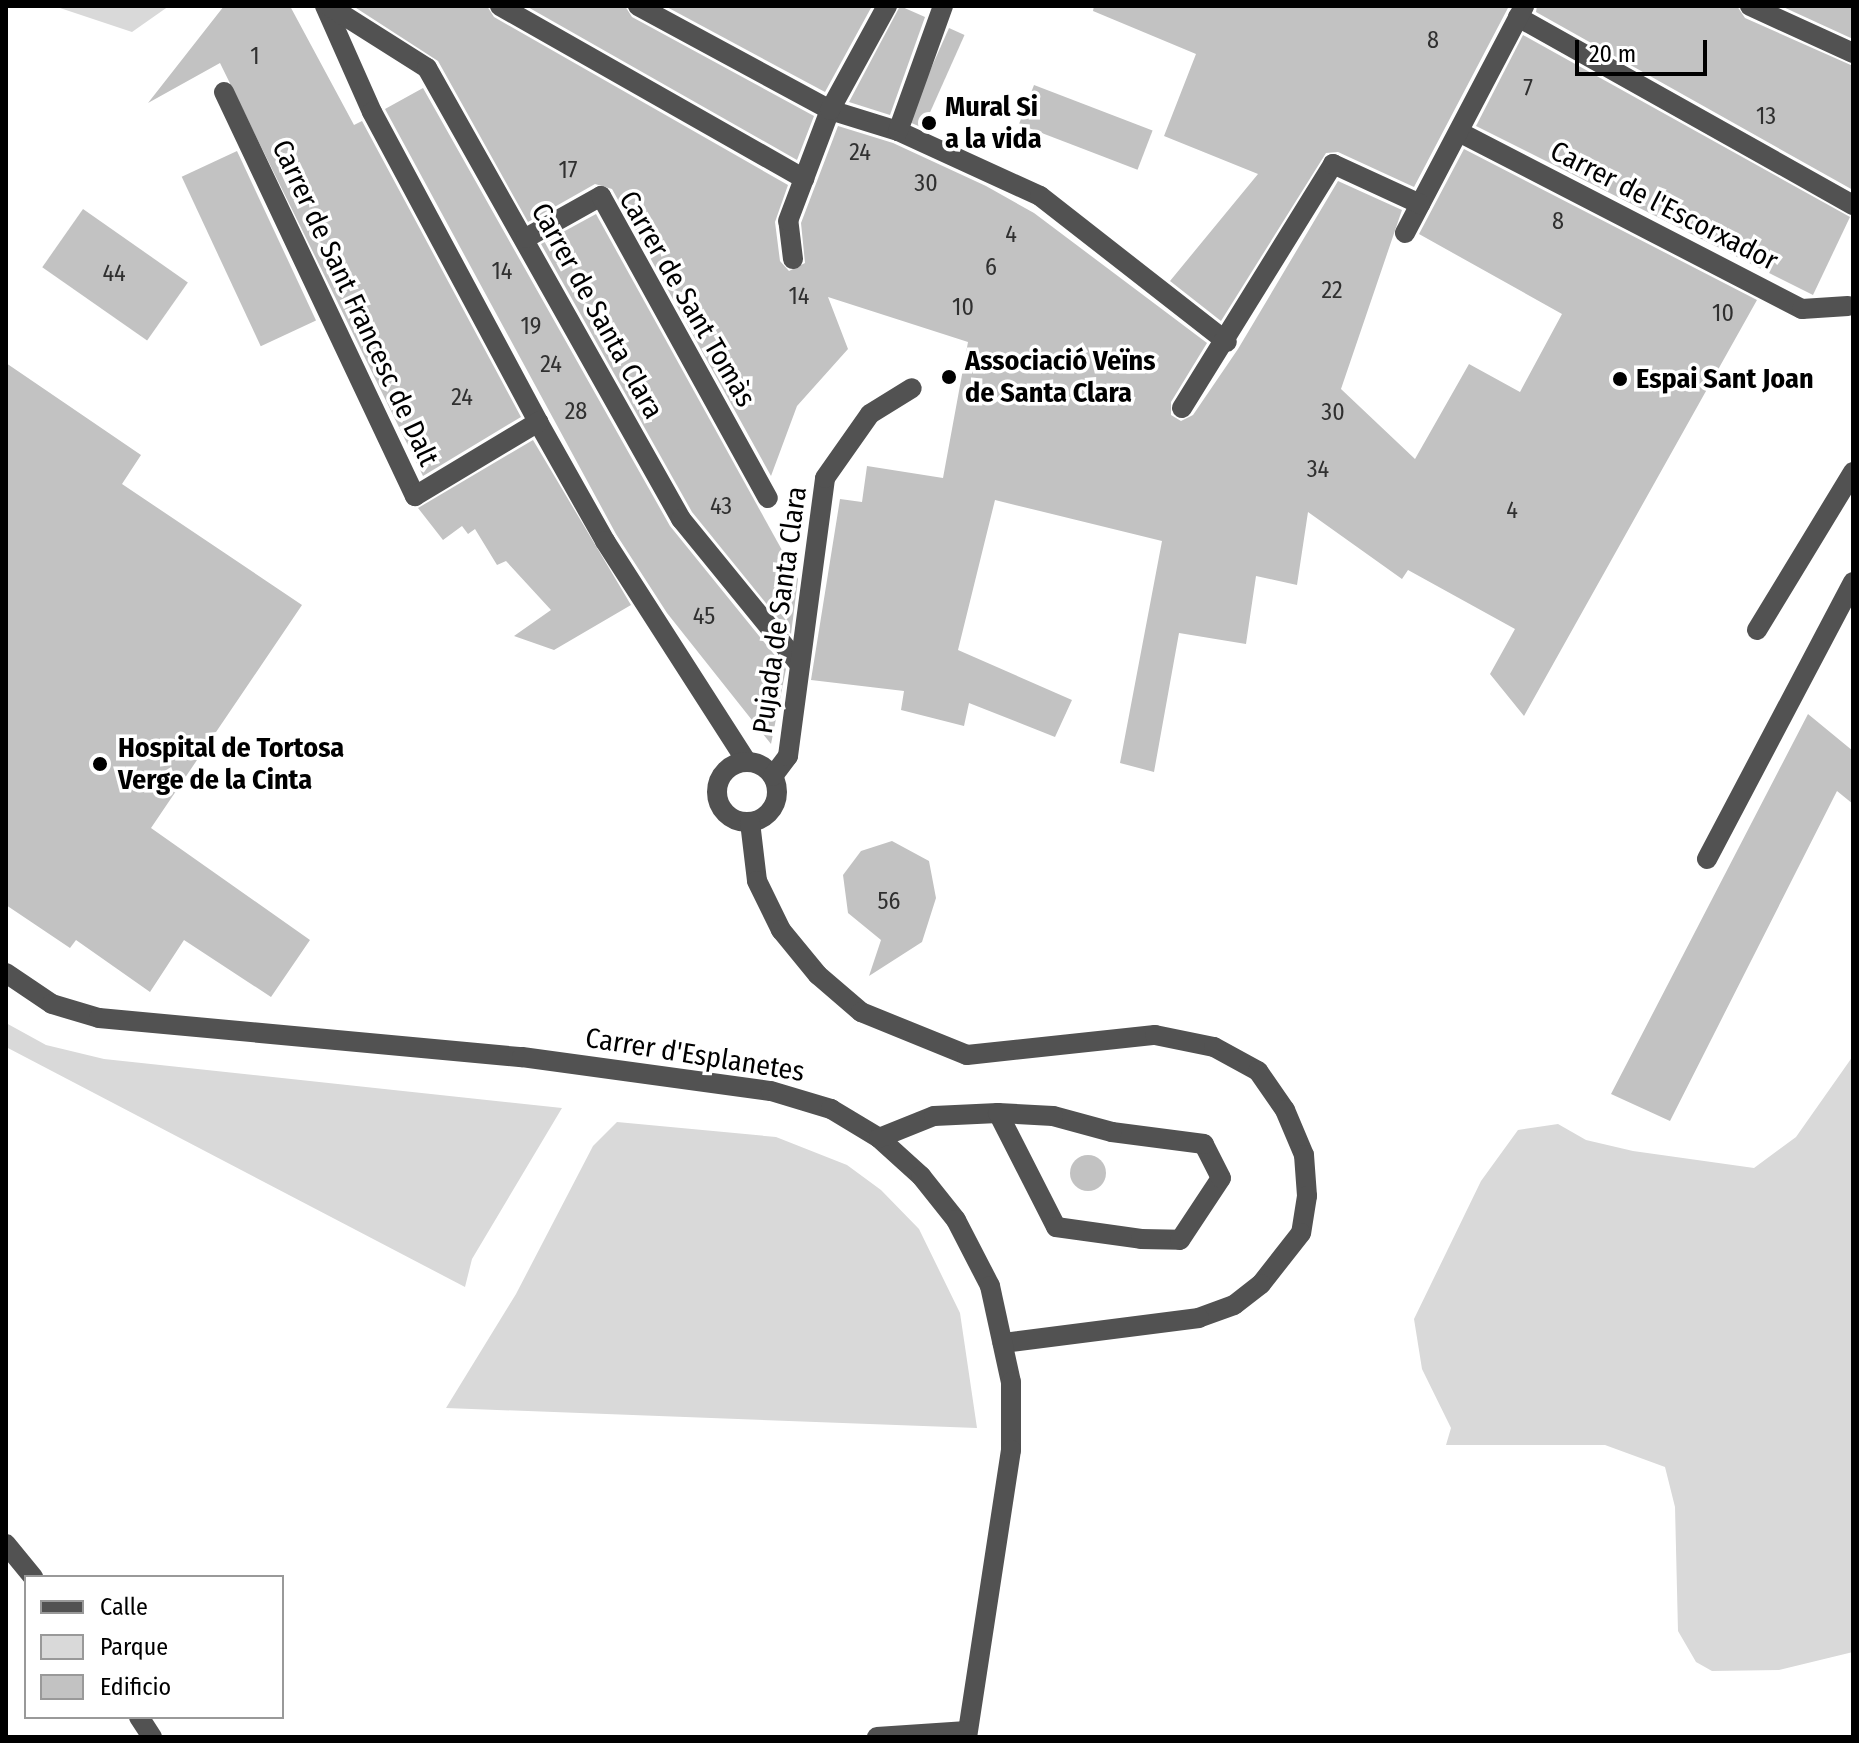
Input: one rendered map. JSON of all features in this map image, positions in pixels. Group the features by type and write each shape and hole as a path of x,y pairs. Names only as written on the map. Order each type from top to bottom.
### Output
{"street":[{"name":"Carrer de Santa Clara","path":"327,6 427,68 526,238 681,519 800,665"},
{"path":"327,6 372,112 605,541 746,761 773,776 774,806 750,822"},
{"path":"500,6 804,179"},
{"path":"638,6 830,110 898,131 1040,196 1227,342"},
{"path":"793,259 788,221 830,110 887,6"},
{"path":"898,131 942,6"},
{"path":"1750,6 1853,53"},
{"path":"1405,233 1521,12 1853,205"},
{"name":"Carrer de Sant Francesc de Dalt","path":"224,92 415,496 538,422"},
{"name":"Carrer de l'Escorxador","path":"1459,132 1802,309 1851,303"},
{"path":"1182,408 1227,342 1333,164 1420,204"},
{"name":"Carrer de Sant Tomàs","path":"526,238 601,196 768,498"},
{"name":"Pujada de Santa Clara","path":"773,776 788,756 825,478 870,414 912,388"},
{"path":"1757,630 1853,472"},
{"path":"1707,859 1853,582"},
{"path":"746,761 725,770 717,790 722,810 750,822"},
{"path":"750,822 757,881 781,930 818,975 861,1012 967,1055 1155,1035 1214,1047 1258,1071 1285,1110 1304,1155 1307,1196 1301,1233 1261,1284 1234,1305 1199,1318 1003,1343"},
{"name":"Carrer d'Esplanetes","path":"6,973 52,1004 99,1018 522,1057 771,1091 831,1109 879,1138 921,1176 956,1220 990,1286 1011,1382 1011,1450 995,1559 975,1660 967,1734"},
{"path":"879,1138 934,1116 998,1113 1053,1116 1112,1132 1204,1144 1221,1178 1180,1240 1056,1227 998,1113"},
{"path":"6,1544 31,1575"},
{"path":"140,1719 152,1737"},
{"path":"877,1737 967,1734"}],"green space":[{"path":"54,6 169,6 132,32"},
{"path":"6,1023 46,1045 104,1059 562,1108 472,1259 465,1287 6,1047"},
{"path":"1853,1056 1853,1652 1779,1670 1712,1671 1696,1662 1678,1631 1675,1507 1665,1467 1605,1445 1446,1445 1451,1428 1422,1369 1414,1319 1481,1181 1518,1130 1558,1124 1586,1140 1633,1151 1754,1168 1796,1137"},
{"path":"617,1122 776,1137 847,1165 881,1190 919,1229 960,1313 977,1428 446,1408 516,1294 593,1146"}],"building":[{"path":"224,6 290,6 354,125 362,121 521,417 423,476 220,63 148,103"},
{"path":"353,6 487,6 494,17 788,185 775,222 780,261 789,271 805,263 801,223 838,126 893,143 986,186 1034,213 1207,343 1171,402 1171,415 1181,421 1193,415 1238,349 1338,181 1402,210 1341,389 1415,459 1469,364 1520,392 1562,314 1419,234 1464,149 1757,300 1524,716 1490,674 1515,629 1408,570 1402,579 1308,512 1297,585 1256,576 1246,644 1179,633 1154,772 1120,763 1162,541 995,500 958,650 1072,700 1055,737 969,703 964,726 901,710 904,691 811,680 840,499 862,502 867,466 943,478 968,342 828,297 848,349 797,406 771,476 612,189 595,184 528,222 438,61"},
{"path":"526,6 625,6 632,17 814,116 797,160"},
{"path":"665,6 872,6 825,92"},
{"path":"900,6 925,17 890,115 849,102"},
{"path":"1094,6 1509,6 1414,187 1338,152 1326,153 1221,321 1170,281 1258,174 1164,136 1196,54 1093,11"},
{"path":"1537,6 1737,6 1745,18 1853,66 1853,190 1536,12"},
{"path":"1781,6 1853,6 1853,39"},
{"path":"949,28 965,35 923,128 908,121"},
{"path":"1523,35 1850,217 1813,295 1476,126"},
{"path":"1034,85 1153,131 1138,170 1019,124"},
{"path":"423,88 670,526 786,669 771,744 667,613 616,534 385,109"},
{"path":"237,151 316,320 261,346 182,177"},
{"path":"83,209 188,282 147,341 42,267"},
{"path":"596,214 798,579 791,634 692,512 541,244"},
{"path":"6,363 141,455 122,484 302,605 151,828 310,940 271,997 184,940 150,992 76,940 70,948 6,905"},
{"path":"533,440 631,605 554,650 514,636 551,610 506,561 497,565 475,529 468,534 462,526 443,540 418,508"},
{"path":"1808,714 1853,751 1853,804 1837,791 1670,1121 1611,1094"},
{"path":"892,841 929,861 936,898 922,942 869,976 881,940 848,913 843,875 861,851"},
{"path":"1088,1155 1101,1160 1106,1173 1101,1186 1088,1191 1075,1186 1070,1173 1075,1160"}],"place":[{"name":"Mural Si a la vida","path":"929,123"},
{"name":"Associació Veïns de Santa Clara","path":"949,377"},
{"name":"Espai Sant Joan","path":"1620,379"},
{"name":"Hospital de Tortosa Verge de la Cinta","path":"100,764"}]}
